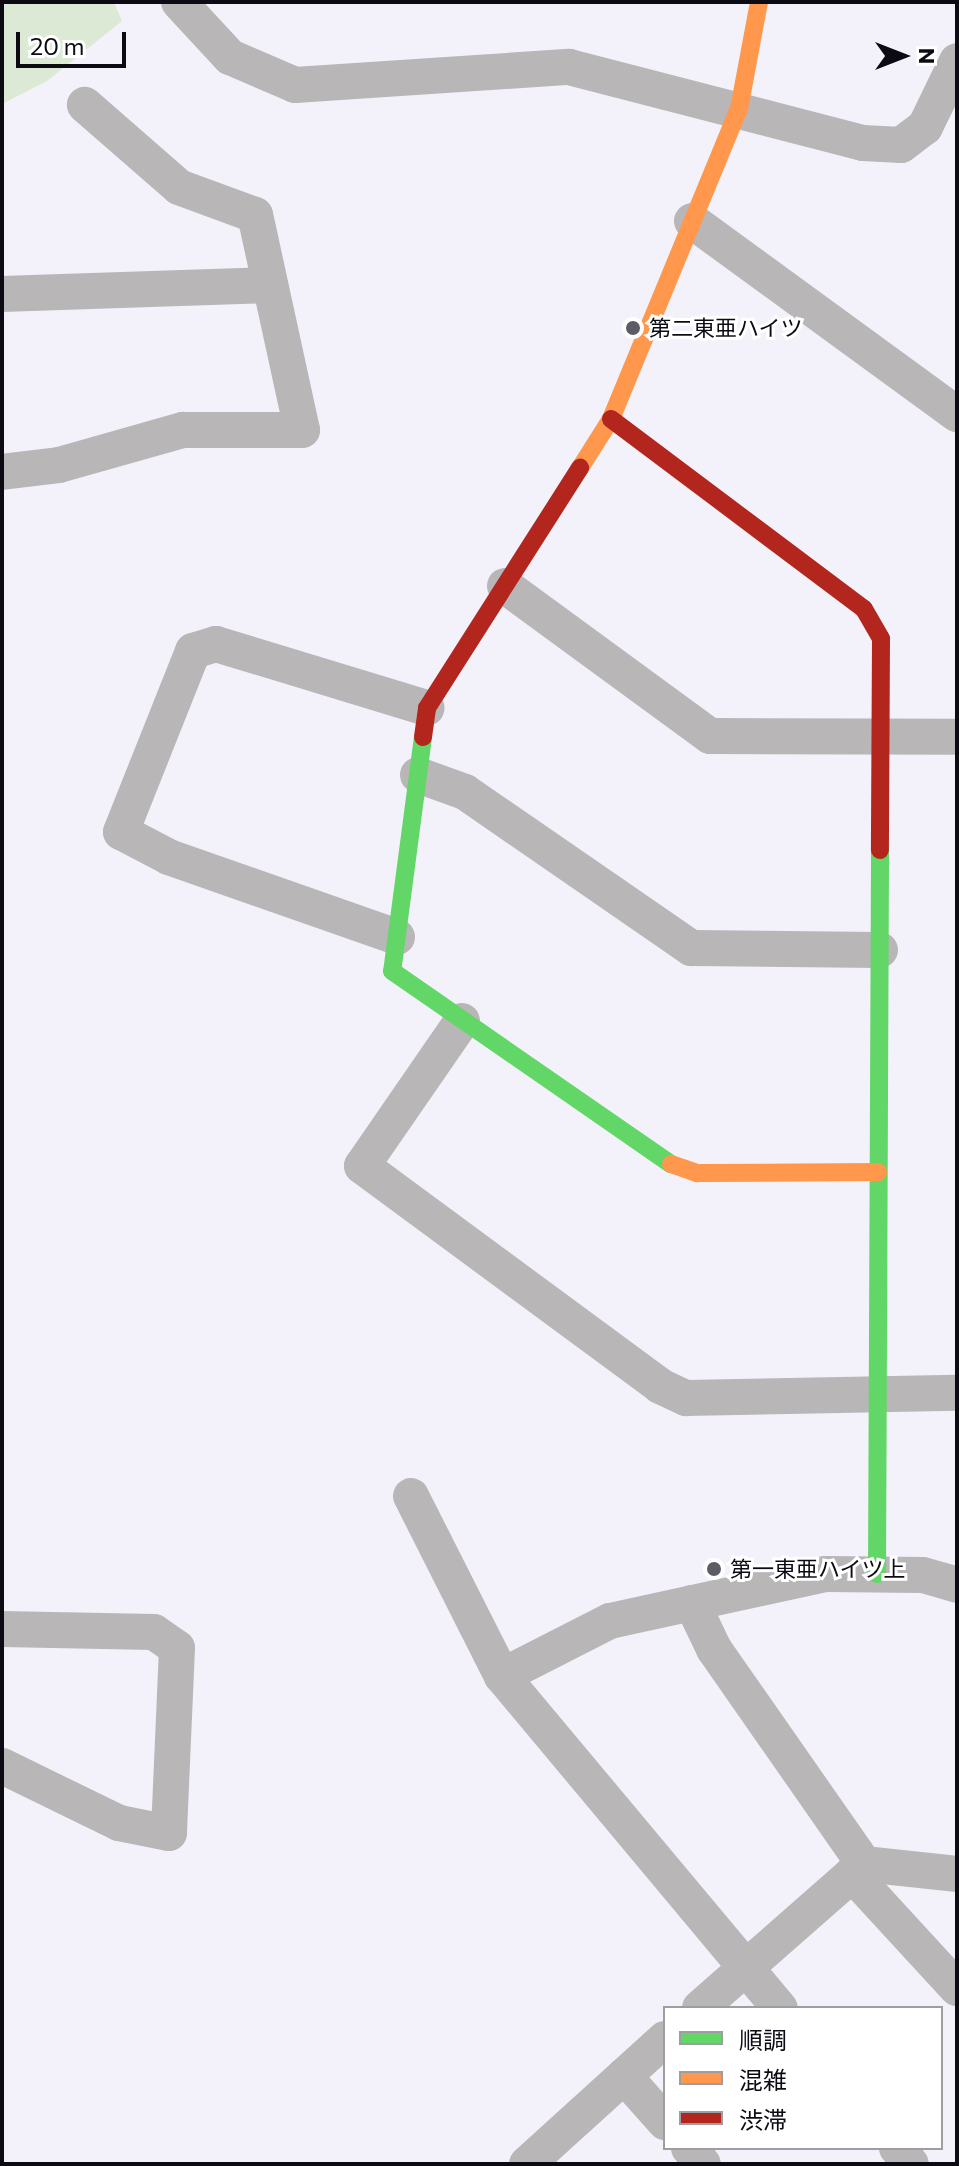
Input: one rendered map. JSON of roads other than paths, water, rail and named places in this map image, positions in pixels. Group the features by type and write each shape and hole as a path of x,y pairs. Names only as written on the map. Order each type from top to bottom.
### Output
{"street":[{"path":"179,2 230,57 295,85 569,67 863,143 901,145 925,127 957,61"},
{"path":"759,2 739,109 611,419 427,708 392,971 655,1159 697,1173 878,1172"},
{"path":"2,472 59,465 183,430 302,430 255,215 179,187 85,105"},
{"path":"692,221 952,402"},
{"path":"2,294 270,285"},
{"path":"611,419 864,609 881,639 877,1574"},
{"path":"505,586 710,736 957,737"},
{"path":"397,937 169,857 121,832 193,651 216,644 427,708"},
{"path":"418,775 465,792 691,948 880,950"},
{"path":"462,1021 362,1166 660,1386 686,1398 957,1393"},
{"path":"411,1496 502,1676 778,2006"},
{"path":"502,1676 610,1621 826,1574 877,1574 957,1585"},
{"path":"692,1603 714,1649 858,1869 957,1988"},
{"path":"2,1629 154,1632 177,1648 169,1833 119,1823 2,1766"},
{"path":"702,2006 858,1869 957,1874"},
{"path":"527,2164 663,2041"},
{"path":"624,2076 663,2120"}],"place":[{"name":"第二東亜ハイツ","path":"633,328"},
{"name":"第一東亜ハイツ上","path":"714,1569"}]}
